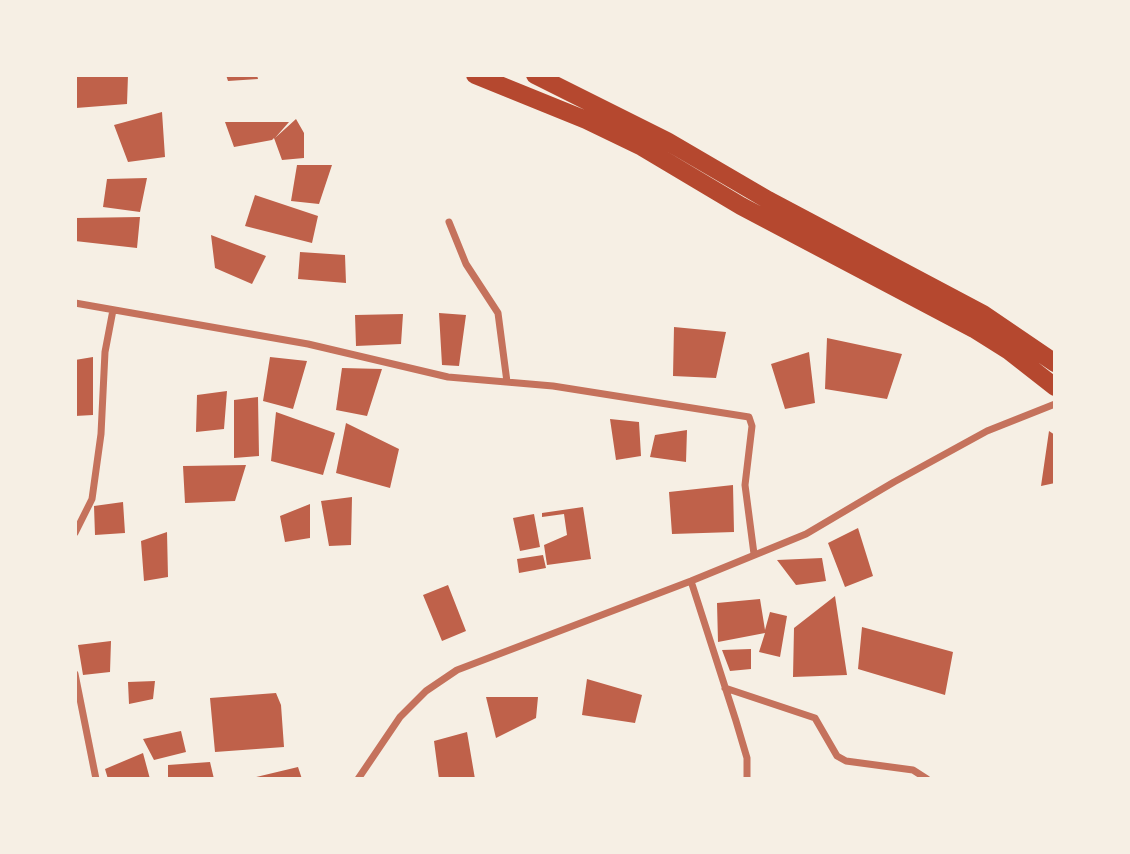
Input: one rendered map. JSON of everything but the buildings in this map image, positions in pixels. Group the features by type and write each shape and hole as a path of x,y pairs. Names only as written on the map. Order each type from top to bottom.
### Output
{"highway":[{"path":"475,75 586,120 642,147 741,206 974,328 1055,387"},
{"path":"535,75 667,141 768,201 983,314 1055,363"}],"street":[{"path":"449,222 466,264 498,313 507,382"},
{"path":"75,303 308,344 448,377 553,386 749,417 752,426 745,485 754,554"},
{"path":"75,533 92,499 101,434 105,352 113,310"},
{"path":"358,779 400,717 426,691 457,670 806,534 987,431 1055,404"},
{"path":"691,581 747,758 747,779"},
{"path":"75,674 96,779"},
{"path":"725,688 815,718 837,756 846,761 913,770 927,779"}]}
